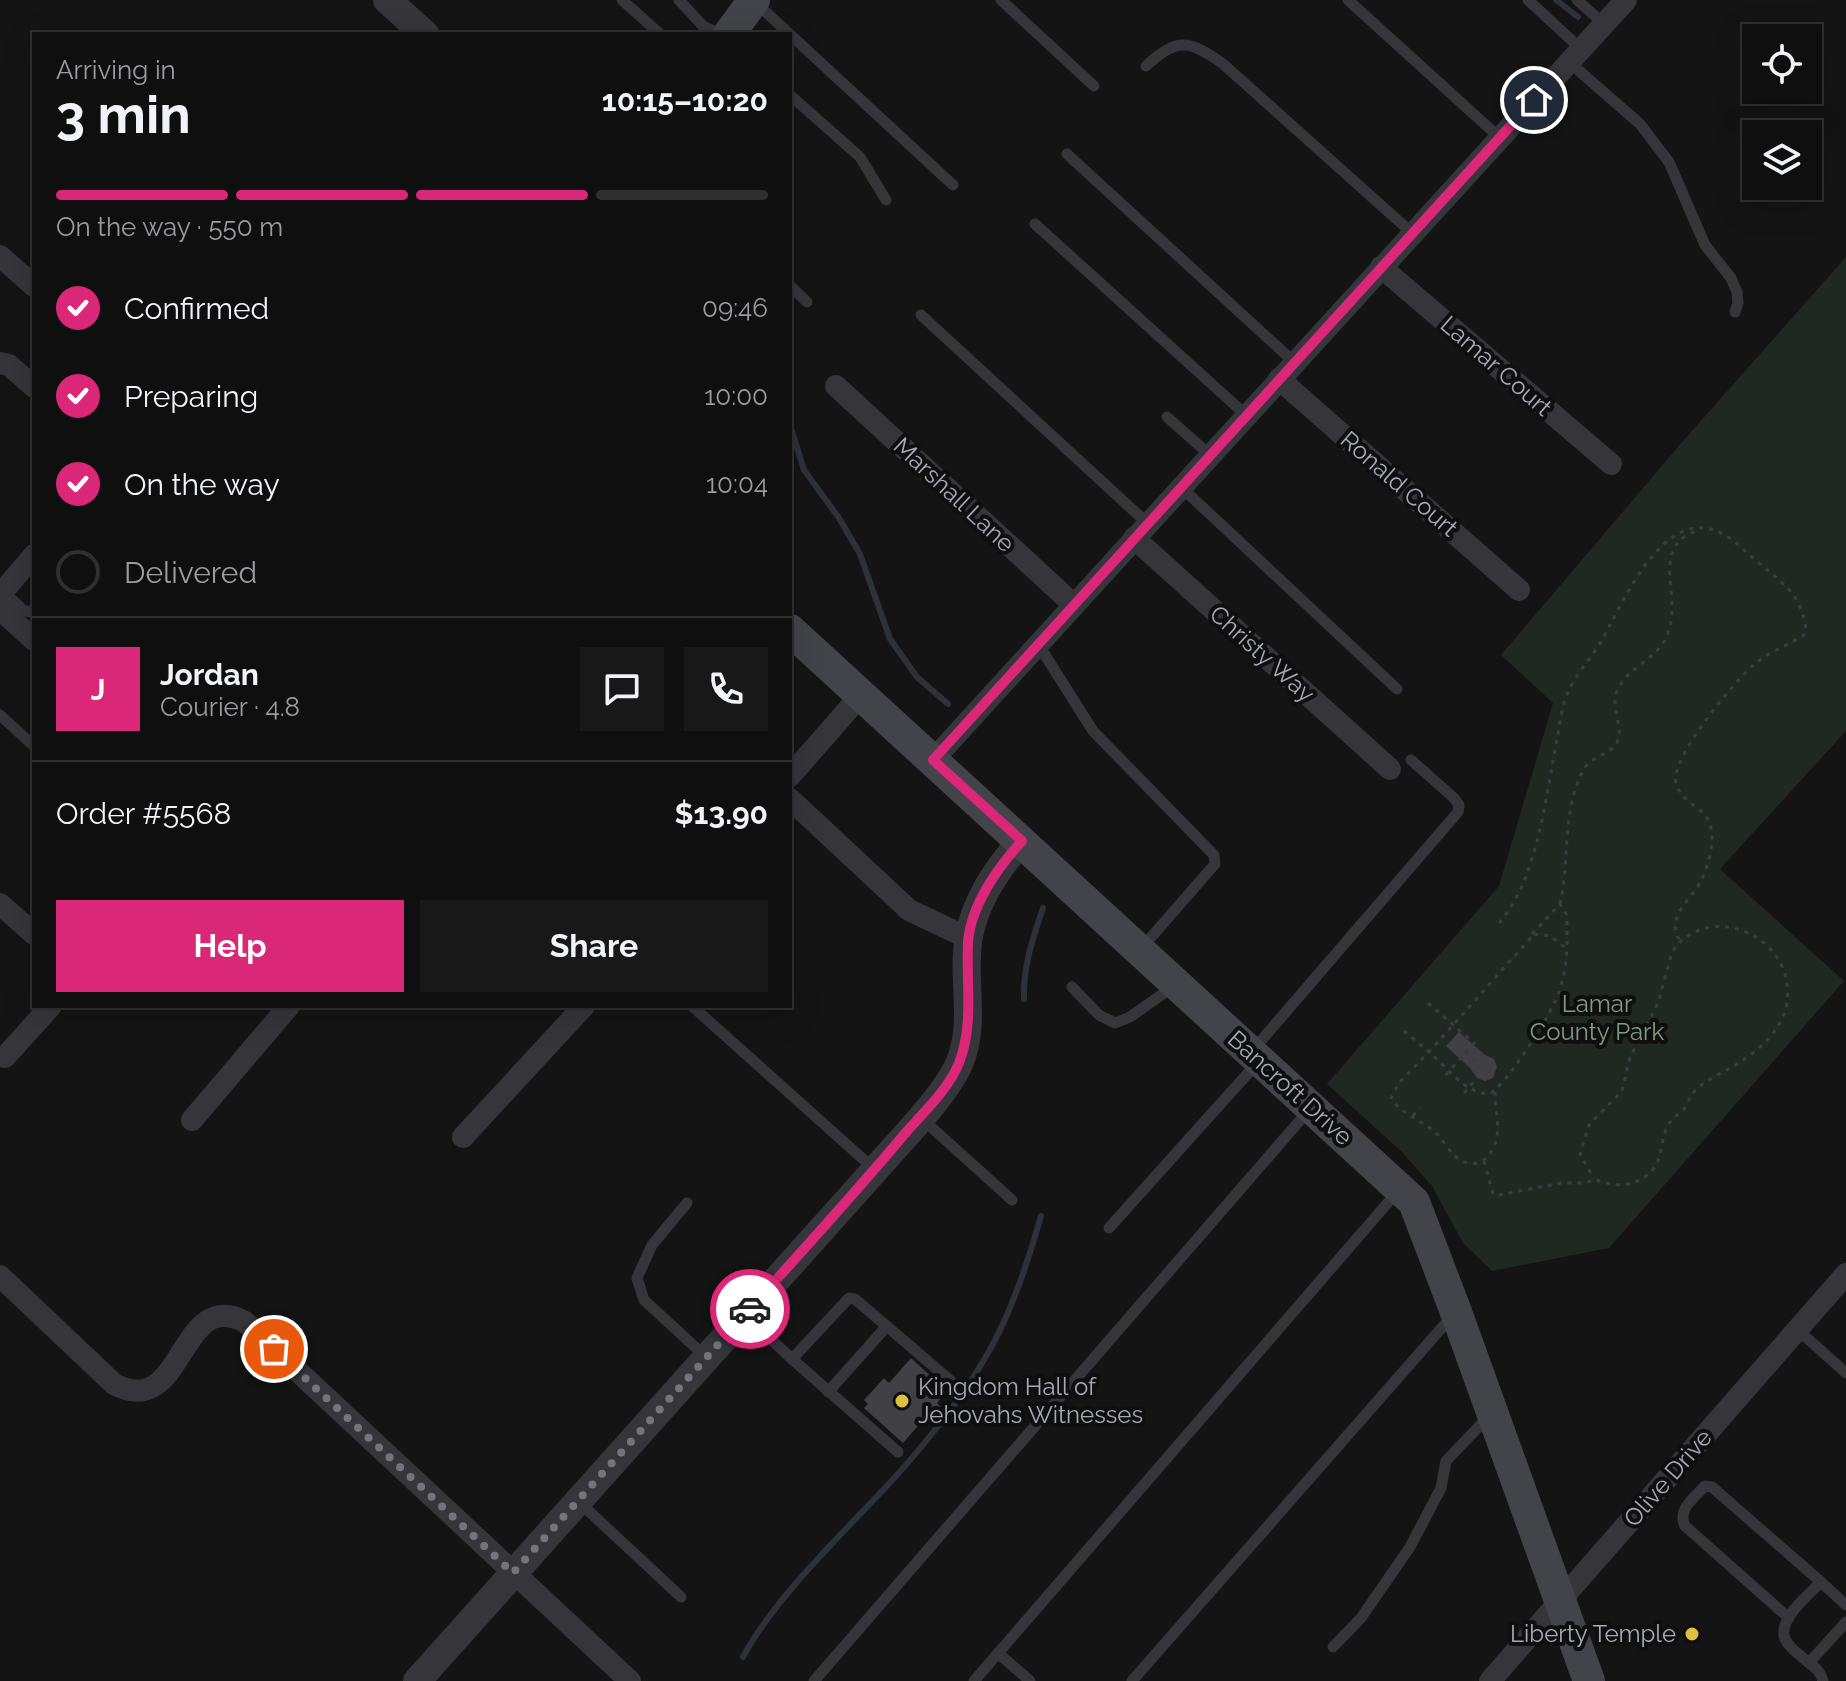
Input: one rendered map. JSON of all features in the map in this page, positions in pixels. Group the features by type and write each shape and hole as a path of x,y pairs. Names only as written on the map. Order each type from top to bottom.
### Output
{"main road":[{"path":"730,32 754,0"},
{"name":"Bancroft Drive","path":"792,632 1414,1202 1589,1681"}],"street":[{"path":"387,0 423,32"},
{"path":"933,760 1626,0"},
{"path":"0,256 32,284"},
{"name":"Lamar Court","path":"1381,267 1611,464"},
{"path":"0,363 9,365 32,385"},
{"name":"Ronald Court","path":"1279,379 1519,590"},
{"name":"Marshall Lane","path":"836,386 1073,604"},
{"name":"Christy Way","path":"1140,531 1390,769"},
{"path":"32,560 1,599 32,638"},
{"path":"792,774 861,695"},
{"path":"792,801 909,910 968,938"},
{"path":"417,1681 875,1170 952,1076 967,1040 968,938 980,900 1004,860 1022,841"},
{"path":"0,904 32,932"},
{"path":"5,1057 49,1008"},
{"path":"192,1120 287,1008"},
{"path":"463,1137 582,1008"},
{"name":"Olive Drive","path":"1490,1681 1846,1274"},
{"path":"0,1276 114,1384 133,1391 151,1388 165,1378 205,1322 229,1315 245,1322 630,1681"}],"lane":[{"path":"622,0 658,32"},
{"path":"679,0 703,26 715,32"},
{"path":"754,0 788,32"},
{"path":"1001,0 1094,86"},
{"path":"1348,0 1500,138"},
{"path":"1528,0 1575,56 1640,124 1669,162 1705,245 1731,278 1738,303 1735,312"},
{"path":"1577,0 1604,24"},
{"path":"792,35 953,185"},
{"path":"1146,66 1162,52 1181,43 1197,47 1222,63 1412,233"},
{"path":"792,97 860,157 886,200"},
{"path":"1067,154 1294,362"},
{"path":"1035,224 1246,415"},
{"path":"792,288 807,302"},
{"path":"921,315 1140,531"},
{"path":"1167,417 1210,455"},
{"path":"1180,487 1397,689"},
{"path":"1,599 23,610 32,610"},
{"path":"1038,643 1093,731 1214,855 1215,864 1140,950"},
{"path":"0,715 32,744"},
{"path":"1109,1228 1458,812 1459,805 1454,798 1411,760"},
{"path":"1072,987 1099,1015 1115,1023 1130,1017 1177,983"},
{"path":"694,1008 875,1170"},
{"path":"814,1681 1311,1107"},
{"path":"920,1117 1012,1200"},
{"path":"974,1681 1401,1188"},
{"path":"687,1203 652,1245 637,1278 644,1300 707,1358"},
{"path":"792,1359 849,1298 855,1299 952,1382"},
{"path":"1132,1681 1456,1312"},
{"path":"745,1315 898,1452"},
{"path":"828,1392 887,1326"},
{"path":"1798,1330 1846,1373"},
{"path":"1333,1647 1361,1618 1410,1547 1441,1488 1446,1461 1492,1413"},
{"path":"1789,1618 1685,1526 1681,1518 1682,1510 1705,1486 1712,1487 1846,1605"},
{"path":"578,1501 681,1597"},
{"path":"1821,1582 1789,1618 1784,1627 1784,1638 1820,1671 1823,1681"},
{"path":"1809,1663 1846,1622"},
{"path":"998,1653 1030,1681"}],"path":[{"path":"1560,904 1567,915 1567,949 1556,1002 1495,1092 1497,1136 1493,1149 1484,1161 1472,1165 1460,1160 1438,1135 1396,1105 1391,1098 1399,1083 1560,904 1565,883 1567,818 1578,783 1586,765 1613,750 1619,738 1616,694 1629,675 1662,647 1669,630 1672,613 1671,552 1677,541 1686,534 1706,527"},
{"path":"1499,923 1514,901 1533,852 1566,695 1601,642 1642,567 1678,535 1706,527 1730,538 1791,591 1800,602 1806,630 1803,636 1753,665 1681,756 1675,777 1677,786 1707,816 1712,828 1712,840 1704,876 1675,920 1674,932 1680,941"},
{"path":"1709,928 1741,929 1759,938 1772,949 1785,973 1787,990 1784,1014 1767,1040 1693,1093 1683,1110 1668,1125 1660,1158 1651,1173 1630,1184 1605,1183 1594,1179 1580,1154 1584,1137 1589,1125 1622,1091 1630,1057 1653,1015 1672,952 1680,941 1709,928"},
{"path":"1530,937 1534,934 1550,936 1567,949"},
{"path":"1428,1003 1474,1043 1445,1076"},
{"path":"1404,1031 1468,1088 1481,1093 1495,1092"},
{"path":"1466,1052 1475,1060"},
{"path":"1464,1093 1477,1078"},
{"path":"1413,1116 1420,1108"},
{"path":"1484,1161 1488,1183 1493,1194 1499,1195 1561,1183 1586,1183 1594,1179"}],"green space":[{"name":"Lamar County Park","path":"1846,257 1846,731 1720,869 1844,981 1609,1248 1492,1271 1463,1243 1432,1186 1402,1152 1327,1084 1499,886 1553,703 1501,655 1683,441"}],"building":[{"path":"1459,1032 1494,1059 1497,1067 1493,1078 1485,1081 1477,1078 1446,1046"},
{"name":"Kingdom Hall of Jehovahs Witnesses","path":"911,1358 947,1391 937,1403 942,1408 928,1423 924,1419 903,1443 864,1408 868,1404 864,1400 884,1378 889,1383"}],"waterway":[{"path":"1556,0 1578,17"},
{"path":"792,431 804,470 839,518 860,554 890,639 917,677 948,704"},
{"path":"1024,999 1027,964 1043,908"},
{"path":"743,1657 789,1591 910,1461 972,1379 1009,1311 1041,1216"}],"way so far":[{"path":"274,1349 513,1573 750,1309"}],"place":[{"name":"Kingdom Hall of Jehovahs Witnesses","path":"902,1401"},
{"name":"Liberty Temple","path":"1692,1634"}],"route":[{"path":"750,1309 874,1171 945,1087 959,1065 968,1036 968,938 980,900 1004,860 1022,841 933,760 1534,100"}]}
